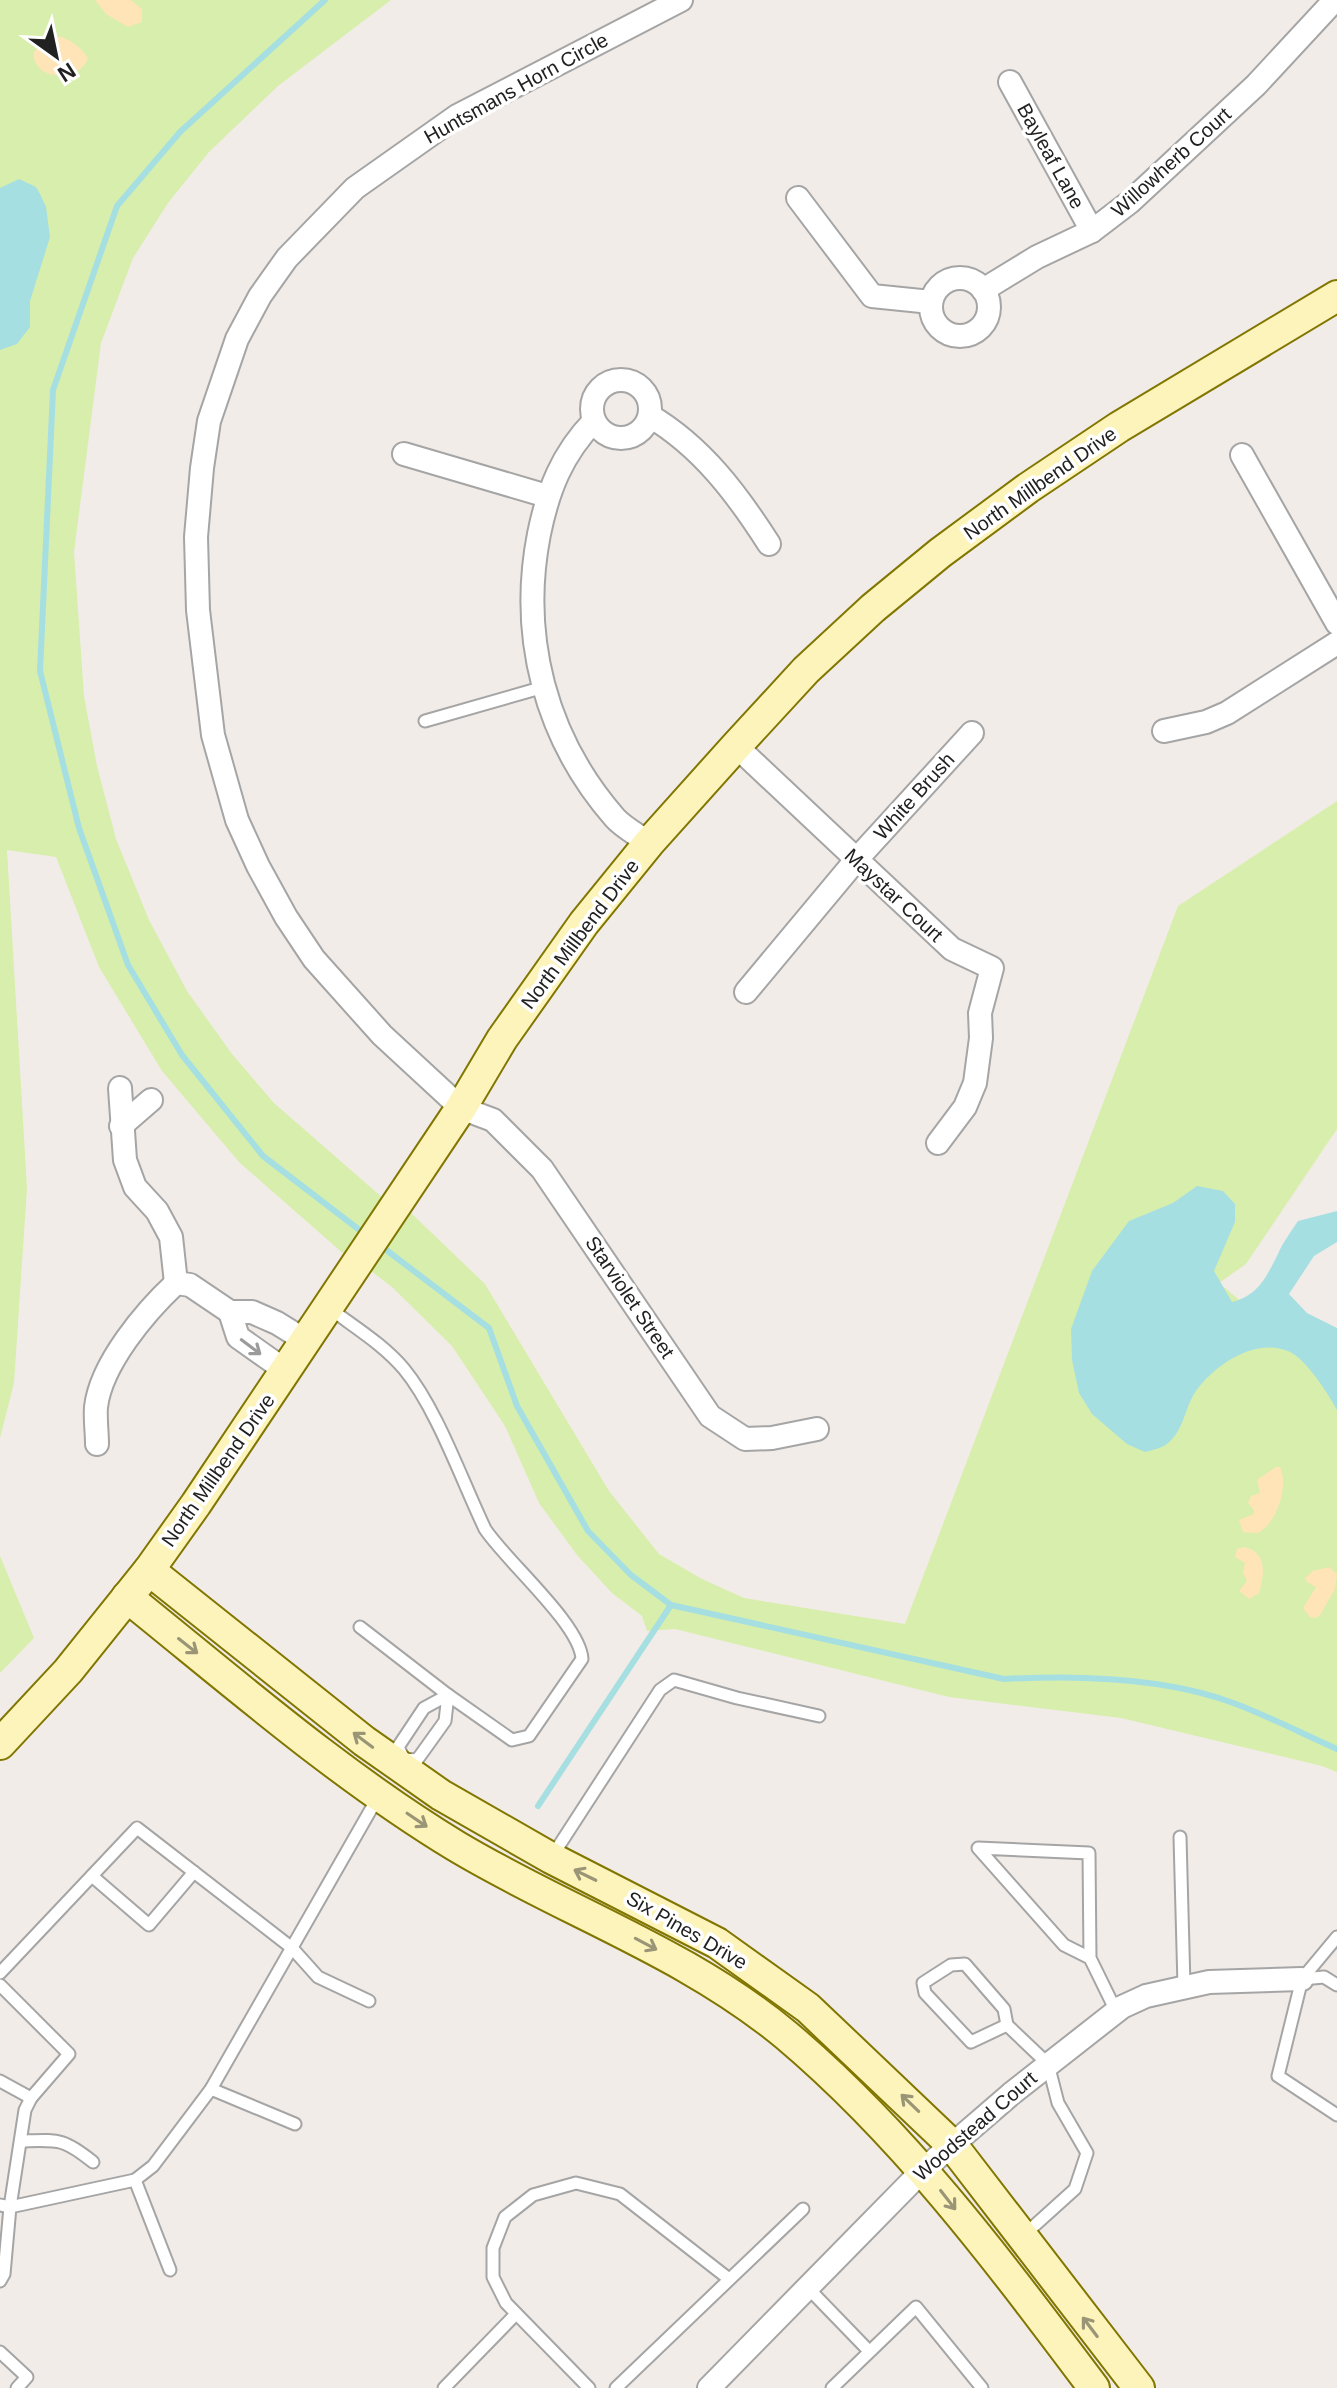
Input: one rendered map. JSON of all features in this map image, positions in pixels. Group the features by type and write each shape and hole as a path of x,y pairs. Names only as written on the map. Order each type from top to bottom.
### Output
{"street":[{"name":"Huntsmans Horn Circle","path":"461,1108 382,1035 314,959 286,917 237,820 213,735 198,610 196,537 209,421 237,339 260,296 287,258 355,188 457,116 681,0"},
{"name":"Willowherb Court","path":"983,290 1037,257 1092,231 1130,202 1256,85 1334,2"},
{"name":"Bayleaf Lane","path":"1010,82 1092,231"},
{"path":"798,198 872,296 931,302"},
{"path":"954,278 973,281 983,290 989,305 988,314 979,329 970,334 953,335 938,326 932,315 931,302 938,288 954,278"},
{"name":"North Millbend Drive","path":"0,1744 68,1671 149,1570 461,1108 502,1039 584,923 649,843 806,670 873,608 940,553 1028,488 1119,427 1337,296"},
{"path":"622,380 643,389 648,397 650,416 640,433 625,438 609,436 594,421 593,402 598,391 606,385 622,380"},
{"path":"650,416 682,437 732,488 769,544"},
{"path":"594,421 576,440 547,496 532,569 531,611 535,655 560,733 581,771 616,820 649,843"},
{"path":"404,454 547,496"},
{"path":"1242,455 1337,623"},
{"path":"1164,731 1206,722 1227,713 1337,643"},
{"name":"White Brush","path":"746,992 856,860 972,733"},
{"name":"Maystar Court","path":"736,746 952,949 992,968 980,1013 981,1038 975,1083 965,1107 938,1143"},
{"path":"120,1088 125,1160 135,1187 157,1211 171,1237 176,1283"},
{"path":"121,1126 151,1100"},
{"name":"Starviolet Street","path":"461,1108 493,1120 542,1169 710,1416 745,1439 772,1438 817,1429"},
{"path":"176,1283 190,1285 230,1312 252,1312 277,1323 306,1341"},
{"path":"97,1444 96,1408 113,1361 159,1300 176,1283"},
{"path":"230,1312 238,1337 286,1371"},
{"name":"Six Pines Drive","path":"149,1570 364,1741 401,1762 480,1820 717,1943 779,1986 867,2062 952,2145 1139,2388"},
{"name":"Six Pines Drive","path":"127,1597 342,1769 459,1847 695,1970 786,2035 924,2169 1094,2388"},
{"path":"380,1794 401,1762"},
{"name":"Woodstead Court","path":"709,2388 924,2169 1116,2011 1146,1996 1184,1986 1209,1982 1302,1979"}],"lane":[{"path":"425,721 544,687"},
{"path":"328,1306 384,1348 405,1370 423,1397 485,1529 562,1619 581,1649 582,1659 529,1736 512,1740 360,1627"},
{"path":"551,1858 660,1690 674,1680 819,1716"},
{"path":"448,1695 445,1721 417,1760 401,1762 398,1747 424,1708 448,1695"},
{"path":"5,2206 135,2180 153,2166 211,2089 380,1794"},
{"path":"0,1973 137,1828 292,1948 318,1977 369,2001"},
{"path":"1180,1837 1184,1986"},
{"path":"1090,1958 1064,1945 978,1848 1089,1853 1090,1958 1116,2011"},
{"path":"92,1876 149,1925 194,1872"},
{"path":"1337,1937 1302,1979 1278,2076 1337,2115"},
{"path":"1007,2025 971,2042 925,1993 923,1983 951,1965 965,1964 1004,2009 1007,2025 1048,2064 1058,2103 1087,2153 1075,2189 1022,2237"},
{"path":"1302,1979 1324,1977 1337,1985"},
{"path":"0,1985 69,2054 31,2098 25,2110 22,2141 5,2206 4,2274 0,2281"},
{"path":"0,2081 31,2098"},
{"path":"211,2089 295,2124"},
{"path":"22,2141 58,2140 70,2143 93,2162"},
{"path":"135,2180 170,2270"},
{"path":"589,2388 506,2303 493,2277 493,2248 505,2217 533,2195 576,2183 620,2194 729,2279"},
{"path":"616,2388 803,2209"},
{"path":"808,2288 869,2351"},
{"path":"832,2388 916,2307 976,2386"},
{"path":"444,2388 516,2314"},
{"path":"0,2352 27,2377 17,2388"}],"green space":[{"path":"0,0 391,0 278,86 209,152 168,203 133,258 101,343 74,552 84,696 97,766 116,839 149,920 187,991 232,1054 274,1103 384,1199 346,1256 239,1162 162,1071 99,967 56,857 7,850 27,1188 14,1383 0,1438"},
{"path":"1337,801 1337,1129 1246,1264 1219,1283 1249,1308 1337,1341 1337,1772 1121,1718 949,1697 675,1629 647,1631 642,1616 612,1593 577,1555 539,1503 505,1426 452,1346 392,1287 371,1271 411,1213 485,1284 609,1491 659,1554 702,1579 744,1598 905,1624 1178,906"},
{"path":"0,1556 34,1638 0,1673"}],"sand":[{"path":"95,0 131,0 142,9 142,22 128,27 106,14"},
{"path":"51,36 67,39 81,49 88,58 83,66 67,75 40,69 34,52"},
{"path":"1280,1467 1283,1484 1276,1513 1258,1533 1243,1532 1239,1520 1254,1514 1248,1503 1251,1496 1260,1493 1257,1480"},
{"path":"1243,1547 1256,1553 1262,1564 1259,1593 1249,1599 1239,1591 1247,1581 1243,1573 1245,1563 1235,1557 1237,1549"},
{"path":"1329,1567 1337,1574 1335,1589 1320,1615 1310,1617 1303,1608 1316,1587 1305,1578 1313,1571"}],"water":[{"path":"19,179 36,187 41,196 46,207 50,237 30,301 30,327 17,344 0,350 0,188"},
{"path":"1197,1186 1223,1191 1235,1204 1235,1222 1214,1271 1232,1302 1249,1295 1261,1284 1298,1221 1337,1211 1337,1242 1314,1256 1289,1294 1307,1313 1337,1328 1337,1410 1316,1378 1296,1356 1277,1348 1249,1351 1212,1373 1194,1394 1173,1438 1163,1446 1145,1452 1127,1444 1092,1414 1079,1393 1072,1360 1071,1329 1092,1271 1129,1221 1173,1203"}],"waterway":[{"path":"325,0 180,132 117,206 53,390 40,671 79,828 128,965 182,1055 263,1156 366,1235"},
{"path":"381,1246 489,1328 517,1406 588,1531 631,1575 671,1605 1004,1679 1091,1678 1181,1688 1236,1704 1337,1749"},
{"path":"538,1806 671,1605"}]}
